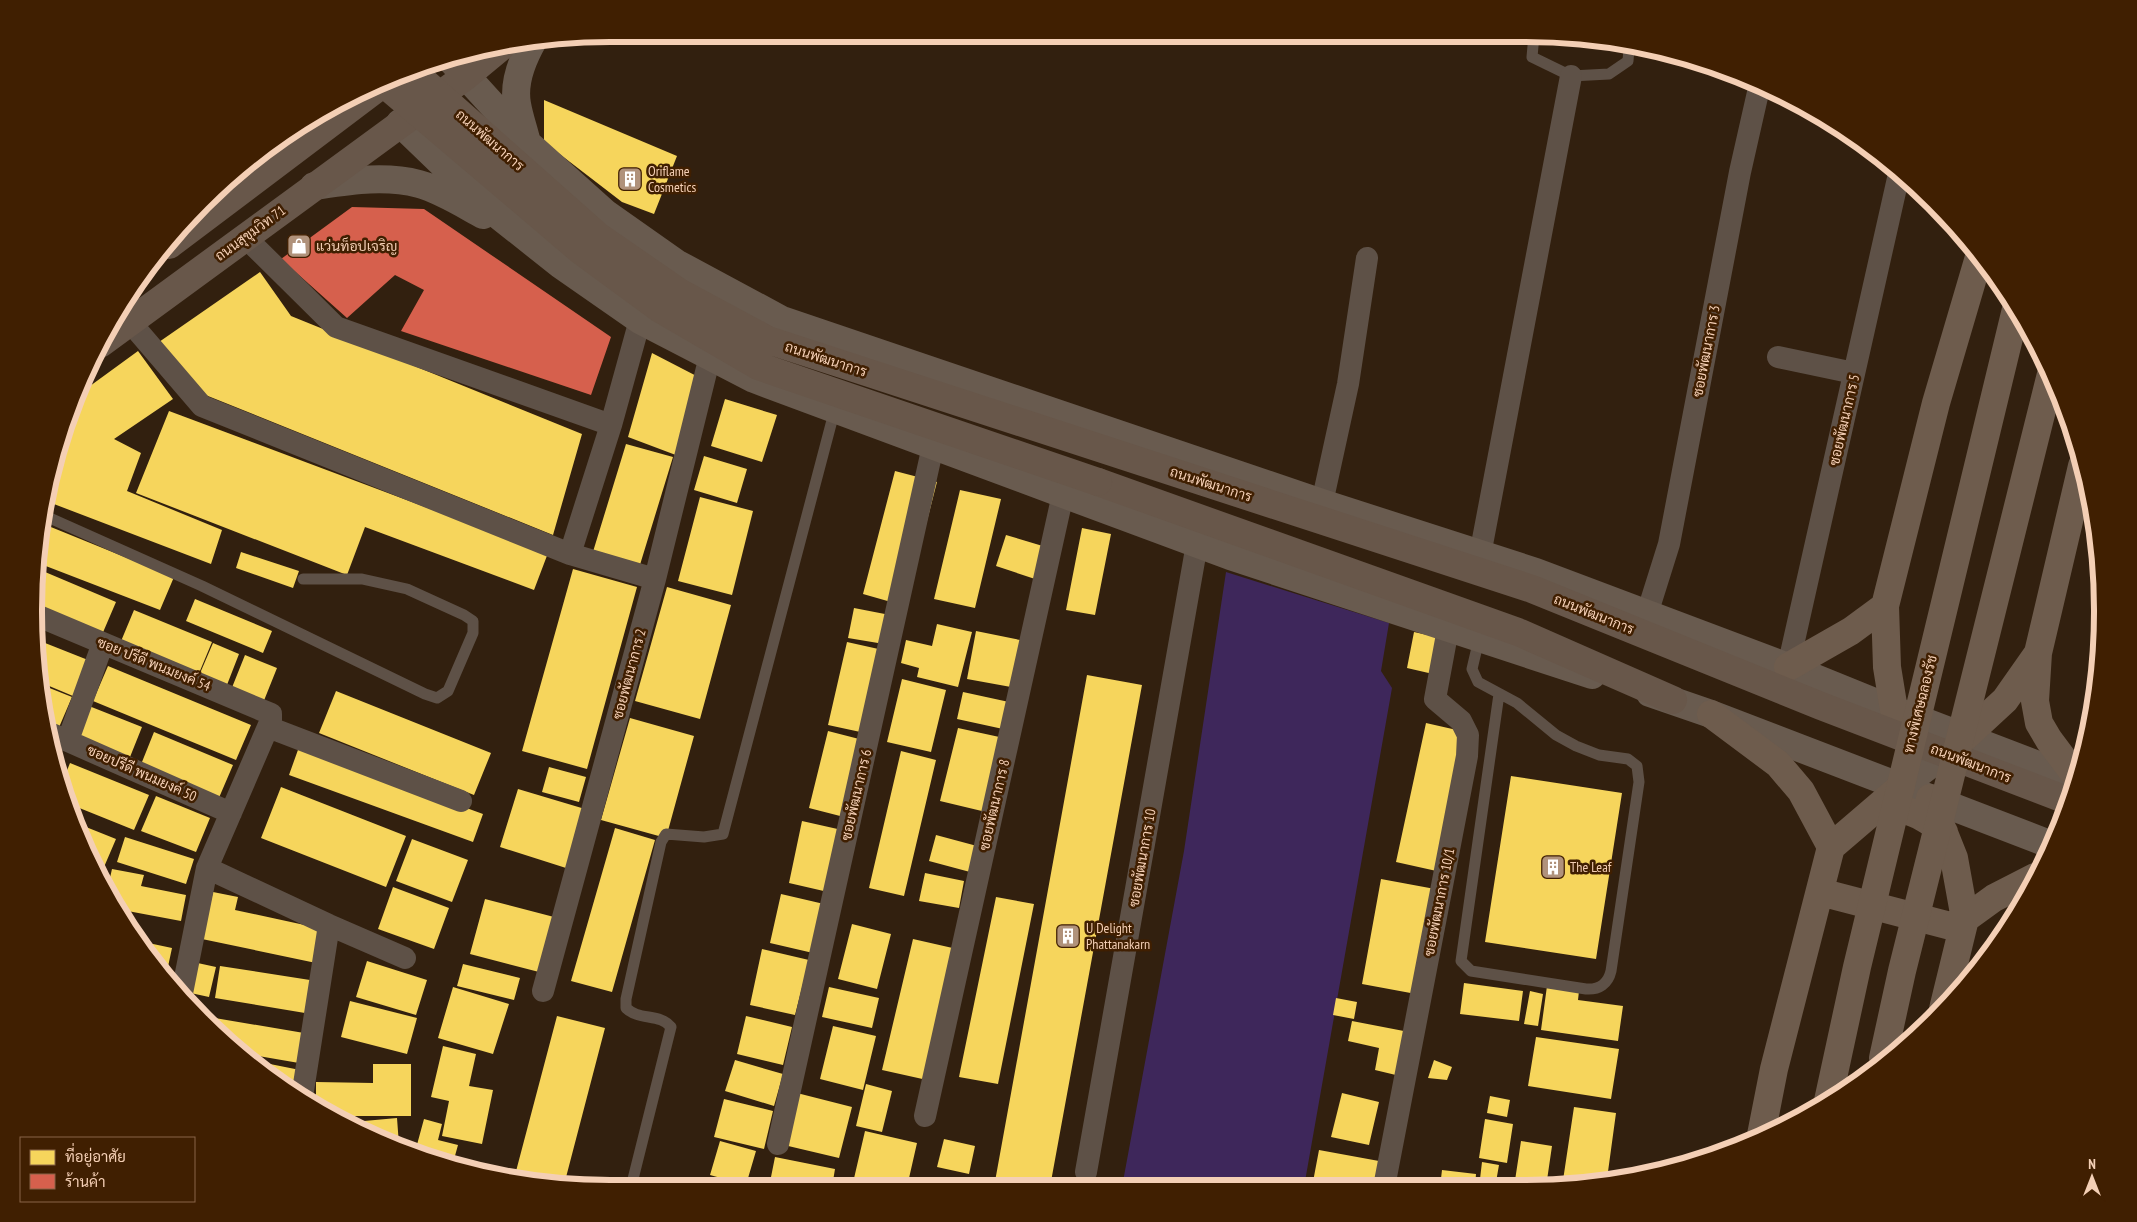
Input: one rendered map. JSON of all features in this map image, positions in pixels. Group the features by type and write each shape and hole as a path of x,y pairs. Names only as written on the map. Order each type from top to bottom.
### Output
{"highway":[{"path":"1894,710 1887,667 1885,606 1936,402 1977,265"},
{"name":"ทางพิเศษฉลองรัช","path":"1830,1091 1857,966 2013,319"},
{"path":"1884,1052 1902,971 2048,386"},
{"path":"2071,770 2039,723 2035,701 2038,653 2079,479"},
{"path":"1788,667 1851,631 1885,606"},
{"path":"1965,737 2005,700 2038,653"},
{"path":"1711,714 1778,764 1801,791 1831,847"},
{"path":"1762,1128 1774,1069 1831,847 1910,780"},
{"path":"1930,798 1954,858 1964,924 1947,992"},
{"path":"1873,811 1889,809 1906,810 1924,816 1944,832"},
{"path":"1964,924 1994,898 2025,882"},
{"path":"1820,892 1964,924"}],"main road":[{"path":"528,48 518,79 516,102 528,143"},
{"name":"ถนนสุขุมวิท 71","path":"116,332 400,123 458,67 474,59"},
{"name":"ถนนพัฒนาการ","path":"458,67 528,143 605,213 676,263 782,320 1480,556 1536,572 1788,667 1894,710 2069,777"},
{"name":"ถนนพัฒนาการ","path":"418,77 598,236 679,292 768,340 1532,589 1821,706 2062,798"},
{"name":"ถนนพัฒนาการ","path":"381,91 581,251 660,309 758,366 1098,482 1518,632 1674,700 1711,714 1910,780"},
{"path":"379,92 400,123"},
{"path":"228,192 268,170 352,105"},
{"name":"ถนนพัฒนาการ","path":"400,123 484,204 561,265 640,320 754,379 1197,544 1448,629 1674,700"},
{"path":"268,170 280,149"},
{"path":"314,186 361,179 390,180 420,185 526,238"},
{"path":"714,358 725,320 732,311 746,301"},
{"path":"1894,710 1910,780 1930,798 2045,843"},
{"path":"1910,780 1965,737"}],"street":[{"path":"1480,556 1571,76"},
{"name":"ซอยพัฒนาการ 3","path":"1647,614 1669,544 1740,172 1758,92"},
{"name":"ซอยพัฒนาการ 5","path":"1788,667 1897,181"},
{"path":"245,237 336,327 610,424"},
{"path":"1322,503 1348,384 1367,258"},
{"path":"570,554 640,320"},
{"path":"130,322 202,406 570,554 656,579"},
{"path":"1778,357 1854,373"},
{"name":"ซอยพัฒนาการ 2","path":"543,991 656,579 714,358"},
{"name":"ซอยพัฒนาการ 6","path":"778,1144 933,446"},
{"name":"ซอยพัฒนาการ 8","path":"925,1116 1063,494"},
{"name":"ซอยพัฒนาการ 10","path":"1086,1172 1197,544"},
{"name":"ซอย ปรีดี พนมยงค์ 54","path":"42,618 270,720 462,801"},
{"name":"ซอยพัฒนาการ 10/1","path":"1385,1180 1467,756 1468,735 1461,720 1435,699 1448,629"},
{"path":"60,737 102,643"},
{"path":"184,985 208,868 270,720"},
{"name":"ซอยปรีดี พนมยงค์ 50","path":"60,737 231,813"},
{"path":"208,868 329,926 406,958"},
{"path":"303,1089 329,926"}],"lane":[{"path":"1533,42 1532,57 1571,76 1609,74 1628,61 1629,52"},
{"path":"633,1180 671,1027 666,1021 632,1014 626,1008 661,842 666,834 704,837 723,834 731,811 835,409"},
{"path":"50,518 202,586 424,694 437,698 448,691 473,633 473,621 407,589 362,580 303,579"},
{"path":"1479,639 1472,669 1472,674 1478,682 1517,704 1556,735 1576,746 1599,755 1628,759 1636,766 1639,782 1611,971 1607,982 1598,988 1586,989 1471,971 1461,961 1499,694"}],"shaded area":[{"path":"1226,572 1389,623 1381,671 1392,688 1305,1180 1123,1180 1184,851"}],"building: ที่อยู่อาศัย":[{"name":"Oriflame Cosmetics","path":"544,100 677,156 654,214 622,202 544,142"},
{"path":"260,272 291,316 582,434 553,535 198,392 159,342"},
{"path":"138,351 173,399 114,439 141,453 127,491 222,530 211,564 52,503 73,428 89,387"},
{"path":"652,353 710,383 689,460 628,437"},
{"path":"725,399 777,415 762,462 711,446"},
{"path":"169,411 548,553 534,590 365,527 347,575 136,493"},
{"path":"626,444 673,457 639,568 592,555"},
{"path":"704,456 747,469 737,503 694,490"},
{"path":"895,471 937,482 905,606 863,594"},
{"path":"960,490 1001,499 975,608 934,599"},
{"path":"700,497 753,511 732,595 678,581"},
{"path":"49,526 174,577 160,610 45,566"},
{"path":"1082,528 1111,534 1095,615 1066,610"},
{"path":"1006,535 1046,547 1035,579 996,566"},
{"path":"241,552 299,571 293,588 236,568"},
{"path":"573,569 637,587 587,769 522,751"},
{"path":"44,572 116,602 101,637 42,613"},
{"path":"667,587 731,605 700,719 635,701"},
{"path":"195,599 272,631 263,653 186,621"},
{"path":"854,608 890,615 884,644 848,638"},
{"path":"134,610 212,642 197,678 119,646"},
{"path":"937,624 972,632 958,687 917,677 919,668 901,663 906,640 932,646"},
{"path":"976,631 1020,640 1011,687 967,679"},
{"path":"1414,632 1441,638 1433,674 1407,668"},
{"path":"44,642 88,660 73,696 47,685"},
{"path":"847,642 883,650 865,733 828,725"},
{"path":"213,643 239,654 225,690 198,678"},
{"path":"245,655 277,668 263,703 231,690"},
{"path":"108,666 251,725 236,760 93,701"},
{"name":"U Delight Phattanakarn","path":"1087,675 1142,685 1051,1180 995,1180"},
{"path":"902,679 946,690 931,752 887,742"},
{"path":"47,687 72,697 57,732 53,722"},
{"path":"336,691 491,753 474,795 319,733"},
{"path":"963,692 1009,702 1003,729 957,719"},
{"path":"89,706 142,727 128,762 75,741"},
{"path":"630,718 694,736 666,838 601,820"},
{"path":"1426,723 1470,733 1441,872 1396,862"},
{"path":"958,728 1004,738 986,812 940,801"},
{"path":"828,731 863,740 844,817 809,808"},
{"path":"154,732 233,765 218,800 140,767"},
{"path":"299,747 483,814 473,842 289,775"},
{"path":"901,751 936,760 904,896 869,888"},
{"path":"70,763 149,795 134,830 78,807 66,772"},
{"path":"549,767 586,777 579,802 542,792"},
{"name":"The Leaf","path":"1511,776 1622,793 1596,959 1485,942"},
{"path":"281,787 406,836 386,887 261,838"},
{"path":"518,789 585,809 566,868 500,847"},
{"path":"156,796 210,818 196,852 141,831"},
{"path":"802,821 842,830 828,892 789,883"},
{"path":"85,827 116,839 104,867"},
{"path":"615,828 655,840 612,992 571,981"},
{"path":"936,835 977,846 970,872 929,861"},
{"path":"125,837 194,859 186,884 117,862"},
{"path":"412,839 468,860 452,902 396,881"},
{"path":"112,869 144,875 141,886 186,895 181,921 129,911 110,878"},
{"path":"925,873 964,881 959,908 919,901"},
{"path":"1381,879 1435,889 1416,994 1362,984"},
{"path":"393,887 449,908 434,949 378,929"},
{"path":"213,892 238,897 235,910 323,929 316,963 202,939"},
{"path":"781,894 824,904 813,953 770,943"},
{"path":"996,897 1034,904 998,1084 959,1077"},
{"path":"485,899 554,917 539,972 470,954"},
{"path":"852,924 891,934 877,989 838,979"},
{"path":"913,939 957,949 927,1080 882,1070"},
{"path":"150,943 172,948 168,967"},
{"path":"762,949 809,960 795,1015 750,1005"},
{"path":"367,961 427,980 416,1015 356,997"},
{"path":"193,962 216,967 209,997 190,993 187,989"},
{"path":"463,964 520,978 514,1000 457,986"},
{"path":"220,966 310,980 305,1013 215,998"},
{"path":"1464,983 1523,991 1519,1021 1460,1014"},
{"path":"1547,986 1579,991 1578,1000 1623,1006 1618,1041 1541,1030"},
{"path":"453,987 509,1004 493,1054 438,1038"},
{"path":"829,987 879,998 872,1028 822,1017"},
{"path":"1530,991 1543,994 1538,1026 1524,1024"},
{"path":"1336,998 1357,1002 1354,1019 1333,1015"},
{"path":"350,1001 417,1018 407,1054 341,1037"},
{"path":"557,1016 605,1028 566,1177 516,1172"},
{"path":"746,1016 792,1027 783,1065 737,1054"},
{"path":"214,1018 304,1033 299,1063 258,1056"},
{"path":"1352,1021 1409,1032 1400,1076 1375,1070 1379,1048 1348,1041"},
{"path":"833,1026 876,1036 863,1090 820,1079"},
{"path":"1536,1037 1619,1049 1611,1099 1528,1086"},
{"path":"443,1046 476,1054 469,1086 493,1090 482,1144 442,1136 449,1101 431,1097"},
{"path":"735,1060 783,1074 774,1106 725,1091"},
{"path":"1434,1060 1452,1067 1447,1080 1428,1078"},
{"path":"267,1063 300,1070 297,1085"},
{"path":"373,1064 411,1064 411,1116 351,1116 316,1096 316,1082 373,1083"},
{"path":"866,1084 892,1091 882,1132 856,1126"},
{"path":"797,1093 852,1107 839,1158 784,1145"},
{"path":"1342,1093 1379,1102 1369,1145 1331,1137"},
{"path":"1490,1096 1510,1100 1507,1117 1487,1113"},
{"path":"724,1099 773,1111 764,1149 714,1137"},
{"path":"1574,1107 1616,1113 1608,1174 1563,1178"},
{"path":"397,1118 398,1138 393,1136 361,1121"},
{"path":"424,1119 442,1124 438,1140 458,1145 455,1157 417,1145"},
{"path":"1485,1119 1513,1124 1507,1163 1479,1158"},
{"path":"865,1131 917,1143 909,1180 854,1180"},
{"path":"944,1139 975,1146 969,1174 937,1167"},
{"path":"720,1141 756,1151 747,1180 728,1180 710,1175"},
{"path":"1521,1141 1552,1146 1547,1179 1515,1180"},
{"path":"1319,1150 1379,1161 1375,1180 1313,1180"},
{"path":"775,1157 835,1169 833,1180 770,1180"},
{"path":"1482,1162 1499,1165 1496,1180 1480,1179"},
{"path":"1442,1170 1476,1174 1476,1180 1441,1180"}],"building: ร้านค้า":[{"path":"352,207 424,209 611,337 591,395 401,331 424,290 395,275 347,318 281,259"}],"place":[{"name":"Oriflame Cosmetics","path":"630,179"},
{"name":"แว่นท็อปเจริญ","path":"299,246"},
{"name":"The Leaf","path":"1553,867"},
{"name":"U Delight Phattanakarn","path":"1068,936"}]}
